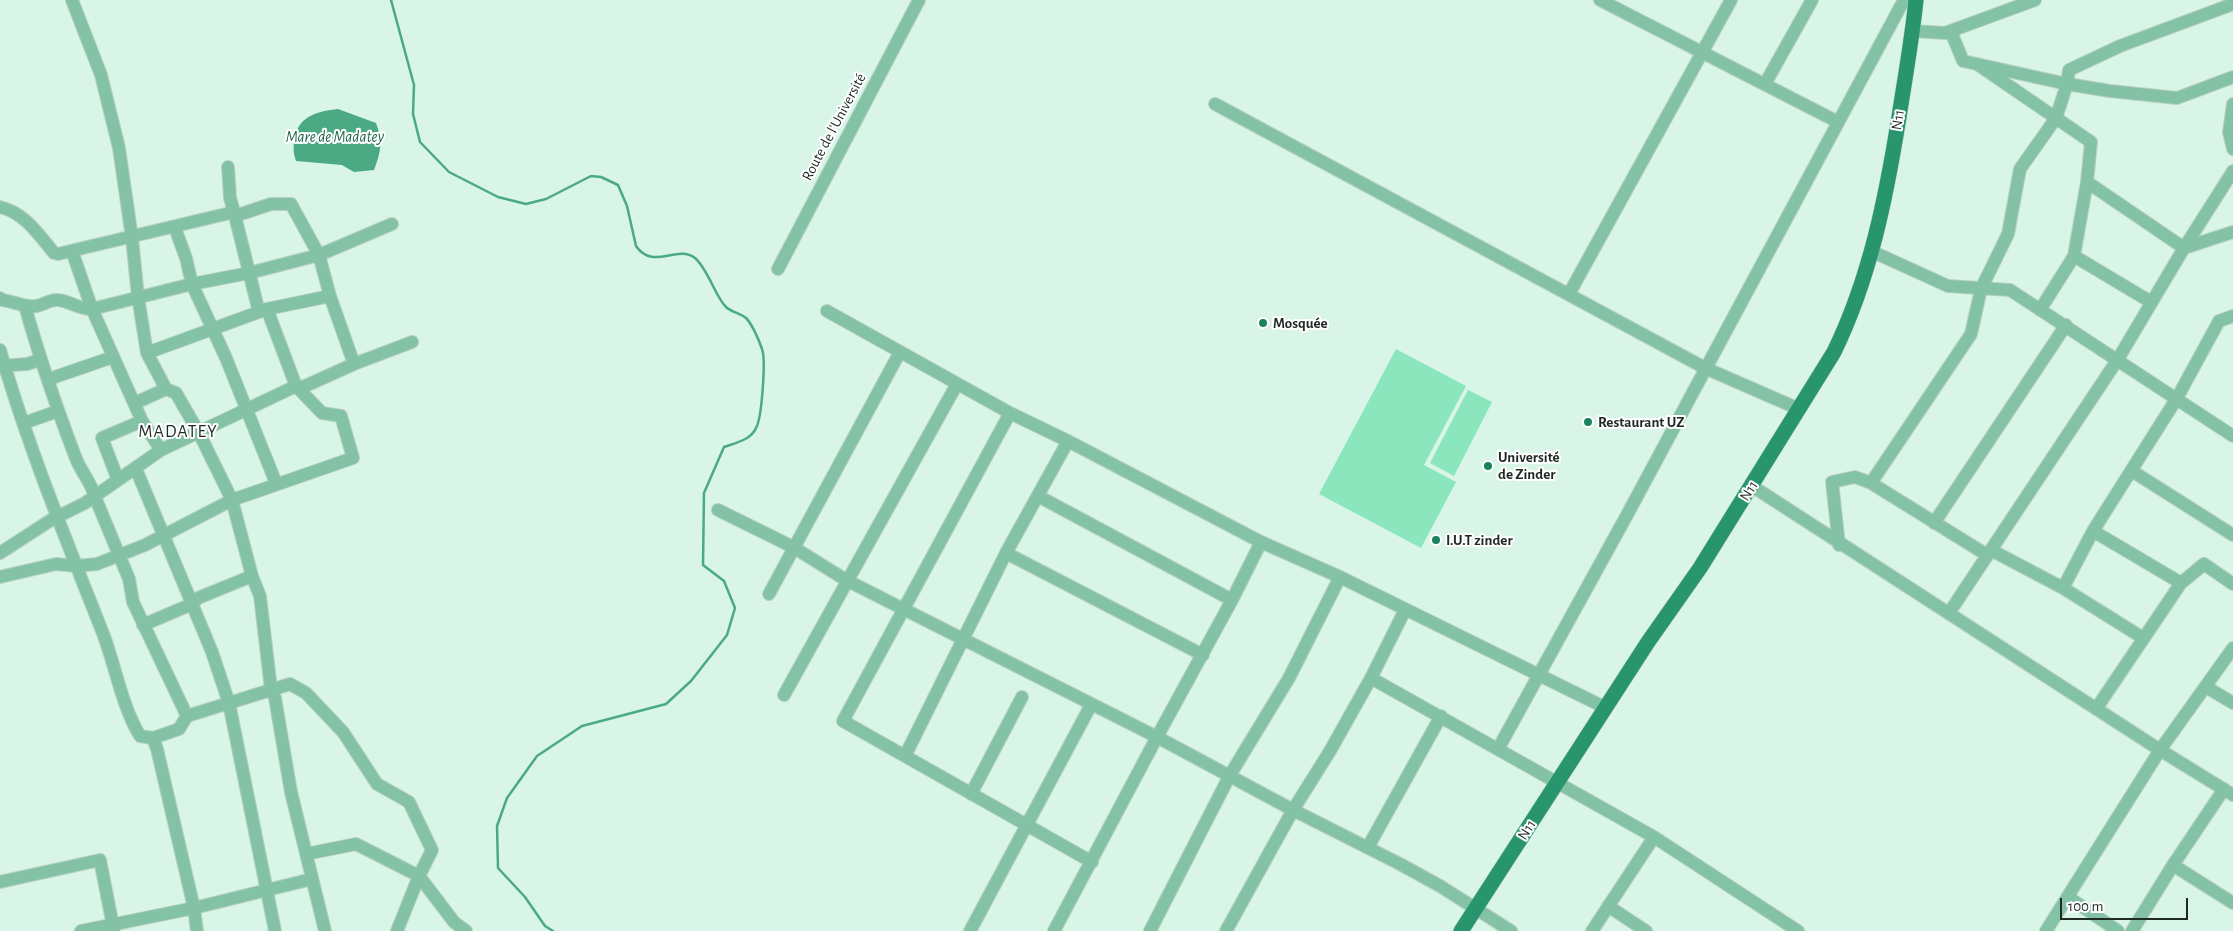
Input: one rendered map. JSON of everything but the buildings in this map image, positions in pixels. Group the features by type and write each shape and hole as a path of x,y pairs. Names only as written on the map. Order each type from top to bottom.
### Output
{"main road":[{"name":"N11","path":"1461,931 1474,908 1519,843 1752,486 1834,352 1851,317 1872,251 1887,188 1916,0"}],"street":[{"path":"72,0 101,75 119,148 147,353 166,389 176,393 199,433 232,500 252,576 260,596 271,689 275,698 290,792 325,931"},
{"name":"Route de l'Université","path":"778,269 919,0"},
{"path":"1600,0 1838,122"},
{"path":"1569,294 1731,0"},
{"path":"1765,84 1812,0"},
{"path":"1498,749 1904,0"},
{"path":"1912,31 1951,32 2035,0"},
{"path":"1870,483 1970,334 1981,289 2008,234 2020,169 2056,118 2067,84 2069,70 2120,46 2233,2"},
{"path":"1951,32 1963,61 2067,84 2110,91 2177,98 2233,77"},
{"path":"1977,64 2091,142 2087,182 2074,256 2040,310"},
{"path":"1215,104 1706,368 1799,409"},
{"path":"2233,104 2229,132 2233,150"},
{"path":"0,577 56,564 77,566 97,564 145,545 232,500 276,483 353,458 342,416 322,413 296,386 263,311 249,273 230,198 228,167"},
{"path":"1949,613 2118,359 2184,248 2233,171"},
{"path":"2087,182 2184,248"},
{"path":"0,197 30,225 54,254 132,238 271,204 291,204 319,255 330,296 354,364"},
{"path":"0,207 13,210"},
{"path":"0,298 15,301 25,306 36,306 49,300 59,300 86,310 92,309 319,255 392,224"},
{"path":"175,228 186,258 192,284 211,329 226,358 276,483"},
{"path":"2184,248 2233,232"},
{"path":"72,250 92,309 113,357 142,421 161,450"},
{"path":"1872,251 1948,286 2010,290 2177,398 2231,430"},
{"path":"2074,256 2151,302"},
{"path":"147,353 263,311 330,296"},
{"path":"25,306 40,360 49,379 58,411 78,466 92,484 95,497 129,579 133,602 187,716"},
{"path":"827,311 1010,413 1068,441 1261,542 1340,577 1606,708"},
{"path":"2062,588 2093,531 2177,398 2219,321 2233,316"},
{"path":"1934,523 2066,326"},
{"path":"0,553 95,497 161,450 296,386 303,387 354,364 412,342"},
{"path":"0,350 2,366 57,518 115,664 132,723 140,736 152,738 179,729 187,716 290,684 306,693 343,732 377,784 409,802 432,850 396,931"},
{"path":"769,594 900,352"},
{"path":"49,379 113,357"},
{"path":"2,366 40,360"},
{"path":"784,694 957,384"},
{"path":"135,403 166,389"},
{"path":"24,423 58,411"},
{"path":"1010,413 843,721 1092,862"},
{"path":"118,480 102,438 142,421"},
{"path":"904,756 1006,553 1068,441"},
{"path":"136,468 212,652 229,703 275,931"},
{"path":"2132,471 2233,535"},
{"path":"1840,544 1832,482 1855,477 1870,483 1934,523 1989,553 2062,588 2143,638"},
{"path":"1752,486 2096,709 2229,792 2173,865 2132,931"},
{"path":"1038,496 1232,600"},
{"path":"718,510 793,547 846,580 903,610 963,638 1157,737 1293,810 1368,847 1440,886 1511,931"},
{"path":"2093,531 2181,583"},
{"path":"1054,931 1232,600 1261,542"},
{"path":"1006,553 1202,655"},
{"path":"2096,709 2181,583 2204,564 2233,584"},
{"path":"144,625 192,604 198,598 252,576"},
{"path":"1150,931 1230,776 1288,678 1340,577"},
{"path":"1226,931 1293,810 1330,752 1371,678 1404,610"},
{"path":"2046,931 2160,750 2233,648"},
{"path":"1371,678 1558,781 1654,837 1798,931"},
{"path":"2206,686 2233,703"},
{"path":"971,794 1022,697"},
{"path":"970,931 1025,825 1091,705"},
{"path":"1368,847 1440,716"},
{"path":"152,738 157,750 194,908 197,931"},
{"path":"1592,931 1654,837"},
{"path":"306,854 356,844 419,876 454,922 466,931"},
{"path":"0,882 100,860 113,928"},
{"path":"2173,865 2233,902"},
{"path":"81,931 113,928 312,879"},
{"path":"2068,897 2118,931"},
{"path":"1608,906 1646,931"}],"shaded area":[{"path":"1396,349 1466,386 1424,465 1456,482 1421,548 1319,494"},
{"path":"1468,390 1492,402 1454,476 1430,463"}],"water":[{"name":"Mare de Madatey","path":"338,109 376,123 380,135 380,146 374,170 354,172 342,165 296,161 294,152 295,137 297,130 305,119 323,111"}],"waterway":[{"path":"391,0 414,85 413,114 420,142 449,172 498,197 526,204 546,199 591,176 601,177 618,185 627,206 636,246 643,253 650,256 688,254 695,258 704,269 722,303 728,309 746,318 753,328 762,349 762,401 756,428 747,438 724,447 704,493 703,565 724,581 735,608 727,635 691,681 666,704 582,726 537,756 507,798 497,826 498,868 525,897 545,926 553,931"}],"place":[{"name":"Mosquée","path":"1263,323"},
{"name":"Restaurant UZ","path":"1588,422"},
{"name":"Université de Zinder","path":"1488,466"},
{"name":"I.U.T zinder","path":"1436,540"}],"district":[{"name":"MADATEY","path":"178,432"}]}
